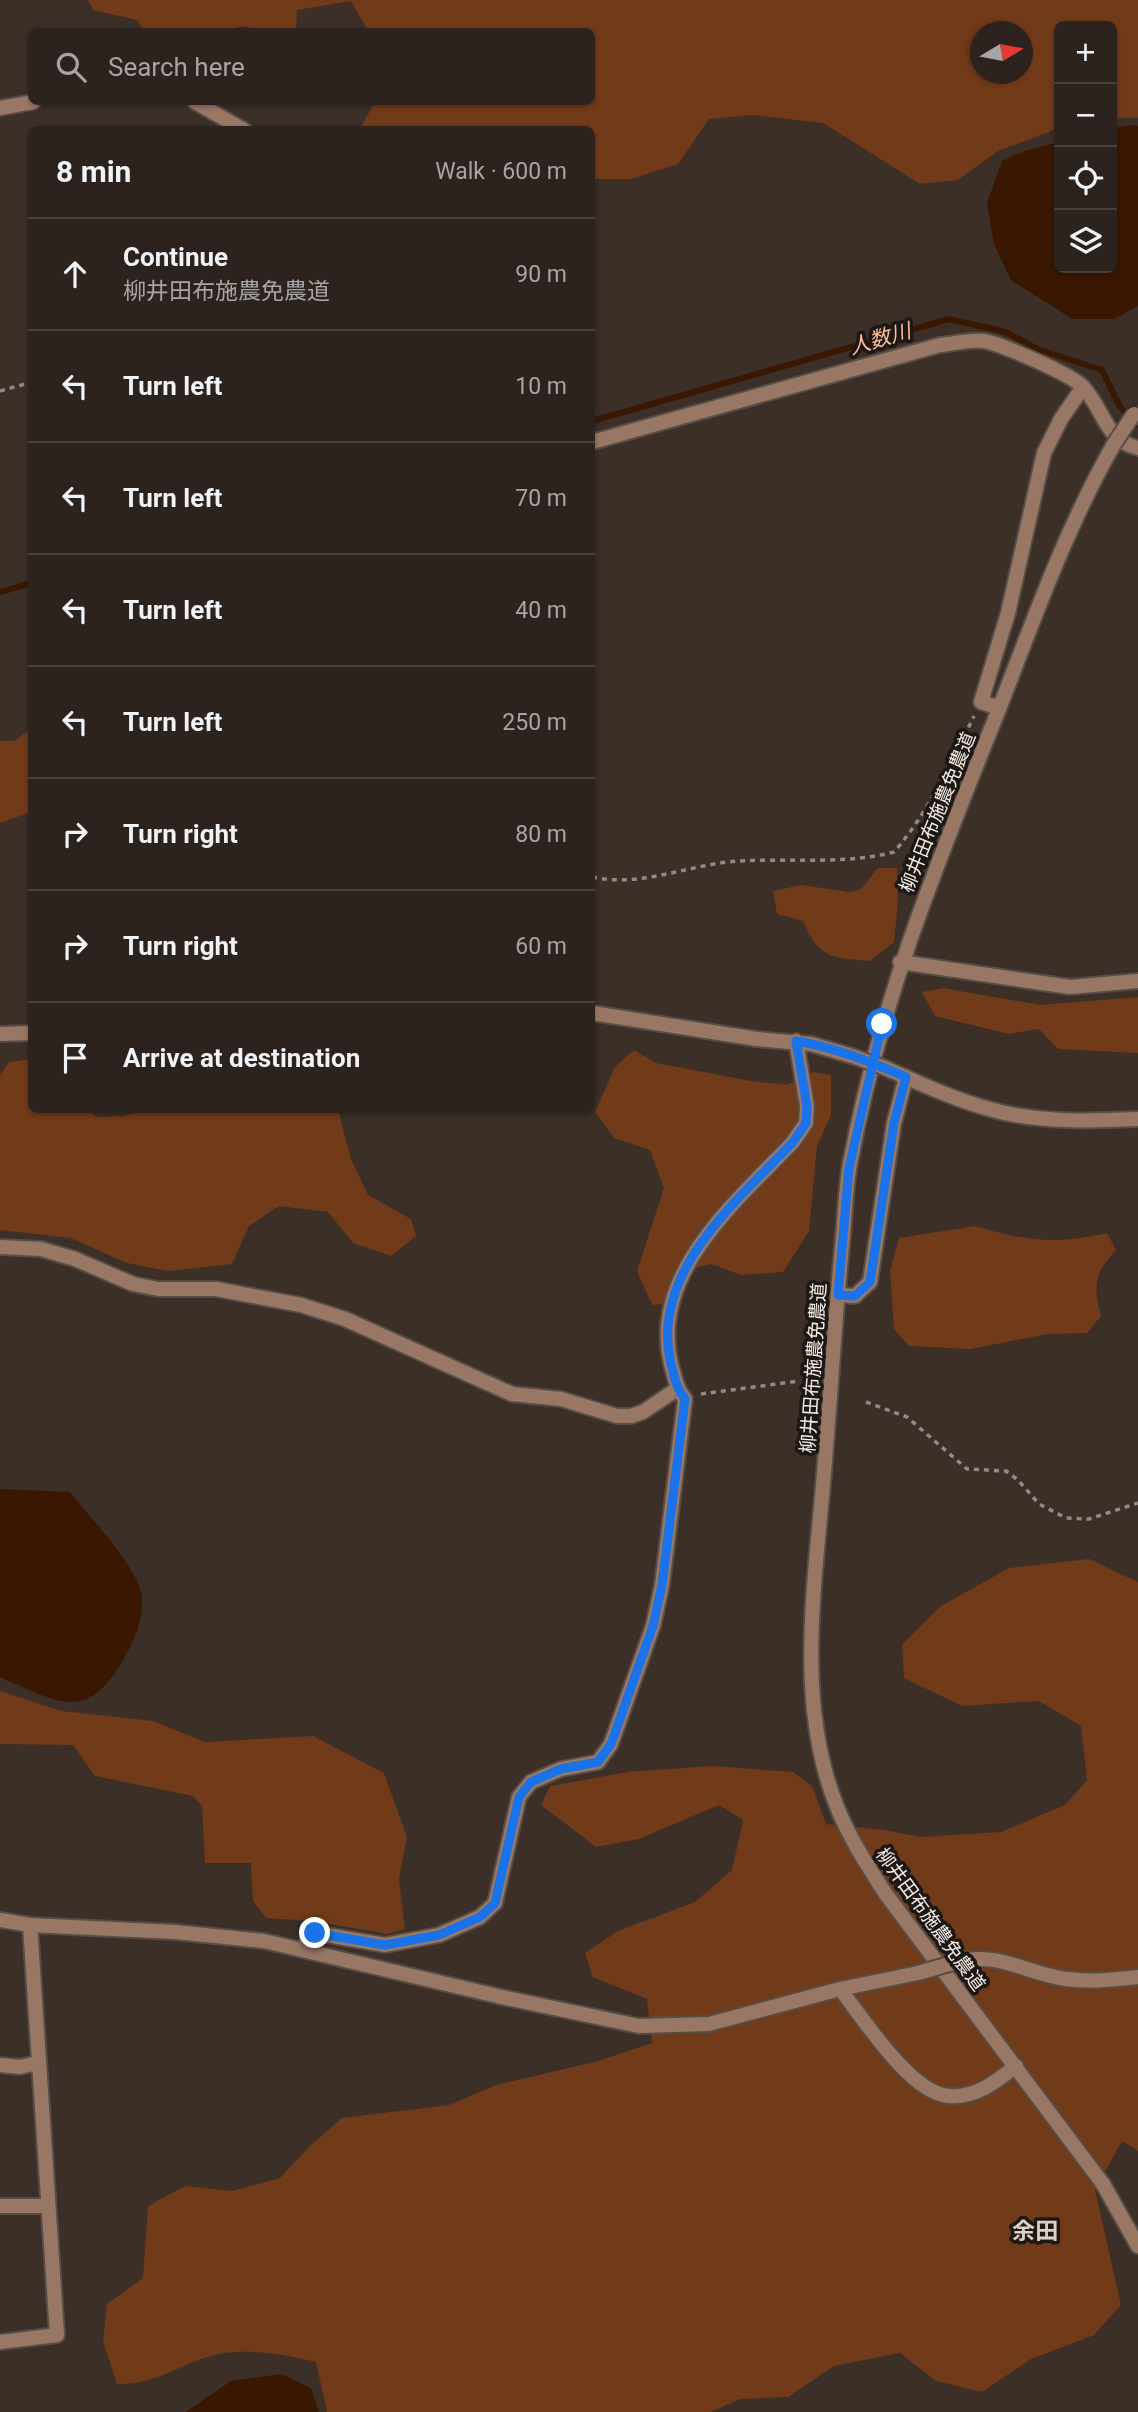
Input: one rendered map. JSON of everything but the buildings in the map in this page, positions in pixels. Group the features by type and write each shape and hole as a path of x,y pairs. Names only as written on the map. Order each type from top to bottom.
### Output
{"street":[{"path":"0,108 28,103"},
{"path":"200,105 237,126"},
{"path":"595,441 940,345 984,341 1066,373 1083,387 1108,430 1121,443 1138,448"},
{"path":"999,708 981,702 1008,613 1044,453 1061,419 1083,387"},
{"name":"柳井田布施農免農道","path":"1136,412 1088,489 925,890 900,962 867,1081 849,1168 813,1628 814,1715 821,1753 836,1805 858,1851 892,1902 1103,2184 1138,2246"},
{"path":"900,962 1070,987 1138,981"},
{"path":"595,1013 757,1039 796,1041 852,1056 996,1111 1089,1121 1138,1119"},
{"path":"0,1034 28,1033"},
{"path":"302,1948 315,1933 385,1945 439,1935 480,1917 495,1903 519,1797 531,1782 561,1769 598,1762 611,1744 653,1626 662,1585 681,1394 667,1348 670,1314 679,1282 695,1251 793,1142 806,1123 807,1106 796,1041"},
{"path":"838,1295 855,1296 870,1282 894,1123 906,1077"},
{"path":"0,1247 41,1249 75,1259 133,1284 158,1290 216,1289 301,1305 356,1323 512,1394 561,1399 617,1416 631,1416 681,1394"},
{"path":"0,1920 30,1925 175,1932 302,1948 506,1998 639,2026 709,2024 974,1957 992,1959 1064,1978 1104,1982 1138,1977"},
{"path":"0,2342 57,2335 30,1925"},
{"path":"840,1989 897,2060 922,2086 948,2096 973,2093 990,2085 1016,2066"},
{"path":"0,2065 19,2067 37,2063"},
{"path":"0,2206 47,2206"}],"path":[{"path":"0,391 28,383"},
{"path":"595,878 614,882 736,861 844,858 894,852 908,836 947,772 981,702"},
{"path":"681,1394 799,1381"},
{"path":"866,1402 906,1417 967,1469 1006,1471 1039,1504 1066,1518 1089,1519 1138,1503"}],"shaded area":[{"path":"88,0 1138,0 1138,118 1117,118 1117,21 1054,21 1054,130 998,151 958,180 920,184 823,123 753,115 709,119 678,164 631,179 595,179 595,126 362,125 373,105 595,105 595,28 366,28 351,1 297,10 296,28 142,28 137,20 93,10"},
{"path":"1138,126 1138,306 1114,319 1072,319 1011,280 994,244 987,203 1002,161 1024,151 1054,143 1054,273 1117,273 1117,127"},
{"path":"28,731 28,813 0,823 0,741 14,741"},
{"path":"878,868 897,868 898,901 894,942 870,961 828,954 815,943 803,921 777,914 773,891 801,885 850,892 861,889"},
{"path":"943,988 1040,1005 1138,997 1138,1053 1058,1049 1039,1029 1009,1034 935,1016 922,992"},
{"path":"634,1050 656,1063 751,1081 787,1085 814,1072 831,1075 831,1115 817,1146 809,1231 783,1272 741,1275 711,1264 679,1272 663,1304 652,1305 637,1271 664,1188 650,1150 614,1138 595,1112 615,1067"},
{"path":"28,1059 28,1113 93,1113 96,1117 125,1116 133,1113 339,1113 351,1159 368,1195 411,1219 416,1236 391,1256 353,1243 328,1212 279,1206 249,1226 232,1264 168,1271 127,1263 71,1238 0,1230 0,1076 9,1062"},
{"path":"975,1226 1041,1240 1072,1239 1107,1233 1116,1250 1099,1273 1096,1288 1101,1316 1087,1333 1048,1334 970,1349 909,1346 894,1329 890,1271 899,1238"},
{"path":"0,1489 70,1492 120,1554 137,1580 142,1608 134,1639 113,1675 100,1690 87,1699 73,1702 58,1700 0,1677"},
{"path":"1089,1559 1138,1582 1138,2151 1122,2141 1095,2190 1121,2305 1094,2335 1031,2359 982,2392 936,2381 900,2353 834,2366 788,2397 740,2399 711,2412 327,2412 316,2362 260,2352 211,2356 148,2380 117,2384 103,2341 107,2304 143,2278 148,2206 185,2186 232,2191 280,2178 311,2145 342,2118 449,2105 496,2085 598,2061 652,2043 647,1999 593,1977 585,1953 618,1931 695,1902 732,1870 743,1820 719,1805 639,1839 596,1847 541,1805 550,1786 628,1772 712,1766 793,1772 812,1786 826,1824 885,1830 920,1837 1001,1832 1065,1805 1087,1780 1081,1726 1039,1701 962,1706 904,1678 902,1645 941,1606 1009,1568"},
{"path":"0,1691 61,1711 153,1721 205,1742 313,1736 384,1773 407,1837 399,1879 405,1929 387,1934 312,1921 266,1918 253,1901 251,1863 205,1863 202,1806 193,1796 95,1776 73,1745 0,1744"},
{"path":"281,2374 311,2388 319,2412 186,2412 231,2381"}],"waterway":[{"name":"人数川","path":"595,420 949,319 1006,332 1037,349 1102,370 1120,407 1138,425"},
{"name":"人数川","path":"0,592 28,584"}],"district":[{"name":"余田","path":"1035,2231"}],"route":[{"path":"315,1933 385,1945 439,1935 480,1917 495,1903 502,1883 519,1797 531,1782 561,1769 598,1762 611,1744 653,1626 662,1585 685,1399 677,1390 667,1348 670,1314 679,1282 695,1251 734,1204 793,1142 806,1123 807,1106 796,1054 796,1041 852,1056 883,1067 906,1077 894,1123 870,1282 855,1296 838,1295 849,1168 867,1081 882,1024"}]}
